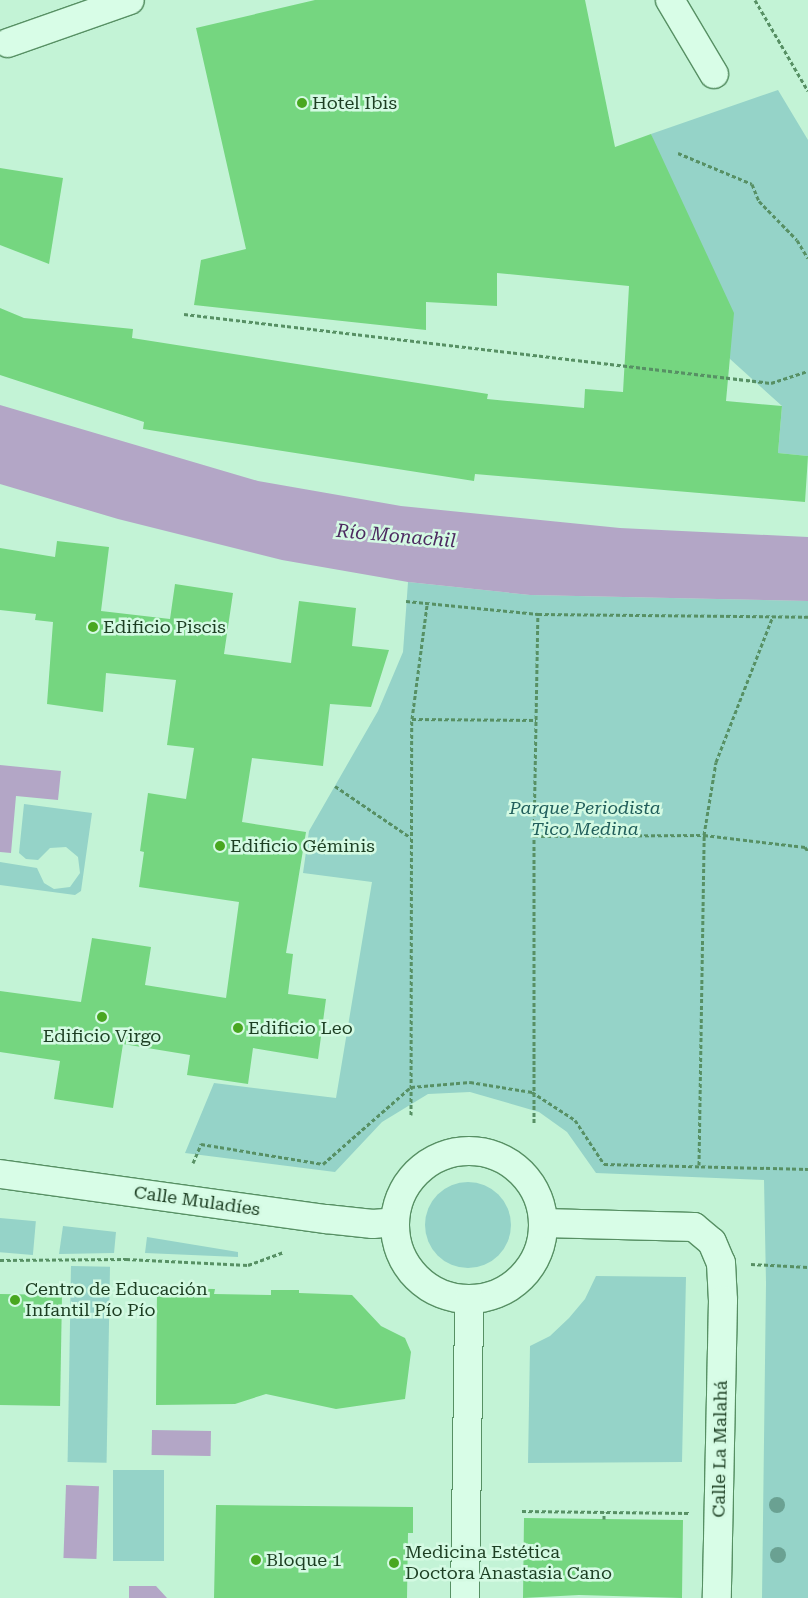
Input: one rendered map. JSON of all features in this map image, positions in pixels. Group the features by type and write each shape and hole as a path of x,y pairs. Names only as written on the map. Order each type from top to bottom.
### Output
{"street":[{"path":"8,43 130,0"},
{"path":"670,0 714,74"},
{"path":"460,1152 484,1152 507,1162 530,1185 538,1199 543,1223 540,1247 530,1267 513,1284 493,1296 470,1299 446,1296 424,1285 408,1268 398,1246 395,1222 398,1204 415,1175 436,1159 460,1152"},
{"name":"Calle Muladíes","path":"0,1174 326,1219 373,1224 395,1222"},
{"name":"Calle La Malahá","path":"543,1223 694,1228 712,1242 722,1263 718,1598"},
{"path":"465,1598 470,1299"}],"path":[{"path":"755,0 808,91"},
{"path":"678,153 752,184 759,201 796,240 808,258"},
{"path":"184,314 771,383 808,371"},
{"path":"406,601 427,605 538,614 808,616"},
{"path":"411,1115 412,719 427,605"},
{"path":"534,1123 532,1092 534,836 538,614"},
{"path":"699,1165 704,835 716,762 773,616"},
{"path":"412,719 536,720"},
{"path":"335,786 411,837"},
{"path":"534,836 704,835 805,847 808,850"},
{"path":"193,1162 201,1144 323,1164 411,1087 470,1082 532,1092 575,1120 604,1164 808,1168"},
{"path":"0,1260 126,1259 248,1265 284,1252"},
{"path":"745,1264 808,1267"},
{"path":"522,1511 692,1513"},
{"path":"604,1512 604,1519"}],"green space":[{"path":"778,90 808,140 808,456 778,453 782,406 730,359 651,134"},
{"name":"Parque Periodista Tico Medina","path":"408,582 530,595 808,601 808,1598 762,1598 766,1283 764,1180 596,1173 567,1132 539,1112 470,1092 428,1094 382,1122 335,1172 185,1153 214,1083 336,1098 372,882 303,873 309,831 378,711 403,652"},
{"path":"24,804 92,813 81,891 75,895 0,885 0,862 37,868 44,883 54,889 70,887 80,873 78,857 66,847 50,848 38,860 26,859 19,853"},
{"path":"468,1182 484,1185 492,1189 504,1201 508,1209 511,1225 508,1241 504,1249 492,1261 484,1265 468,1268 452,1265 444,1261 432,1249 428,1241 425,1225 428,1209 432,1201 444,1189 452,1185"},
{"path":"0,1218 36,1221 33,1255 0,1252"},
{"path":"63,1226 116,1232 114,1253 59,1254"},
{"path":"147,1237 238,1252 238,1257 145,1253"},
{"path":"71,1266 110,1267 107,1463 68,1462"},
{"path":"596,1276 686,1277 682,1462 528,1463 530,1346 550,1336 569,1318 585,1299"},
{"path":"113,1470 164,1470 164,1561 113,1561"}],"water":[{"name":"Río Monachil","path":"0,405 258,481 401,506 620,528 808,537 808,601 530,595 408,582 282,560 118,519 0,484"},
{"path":"0,765 61,771 58,800 16,796 11,853 0,852"},
{"path":"152,1430 211,1431 211,1456 152,1455"},
{"path":"66,1485 99,1486 96,1559 63,1558"},
{"path":"129,1586 156,1586 167,1598 129,1598"}],"building":[{"path":"315,0 585,0 615,147 651,134 734,313 726,401 782,406 778,453 808,456 805,502 475,474 474,481 143,429 144,422 0,375 0,308 24,318 133,329 132,338 488,394 487,399 584,408 585,389 623,392 629,286 497,273 497,306 426,302 426,330 194,305 201,260 246,249 196,28"},
{"path":"0,168 63,178 49,264 0,245"},
{"path":"57,541 109,547 101,611 170,619 175,584 233,593 224,654 291,663 299,601 356,608 352,646 389,650 371,707 330,704 323,766 252,758 242,822 306,832 286,953 293,954 288,994 326,999 318,1059 253,1048 248,1084 187,1075 190,1055 123,1044 113,1108 54,1099 60,1061 0,1052 0,991 81,1002 92,938 151,947 145,985 226,998 239,902 139,887 144,852 140,851 148,793 186,799 194,748 167,745 176,680 106,673 103,712 47,704 53,622 35,620 36,614 0,610 0,548 55,557"},
{"path":"157,1288 215,1289 214,1294 271,1295 271,1290 299,1290 299,1293 352,1295 381,1326 405,1338 411,1352 405,1399 336,1409 266,1394 235,1404 156,1405"},
{"path":"0,1294 62,1295 60,1406 0,1405"},
{"name":"Bloque 1","path":"216,1505 413,1507 413,1533 408,1533 407,1598 214,1598"},
{"path":"524,1518 683,1520 682,1598 579,1595 523,1598"}],"place":[{"name":"Hotel Ibis","path":"302,103"},
{"name":"Edificio Piscis","path":"93,627"},
{"name":"Edificio Géminis","path":"220,846"},
{"name":"Edificio Virgo","path":"102,1017"},
{"name":"Edificio Leo","path":"238,1028"},
{"name":"Centro de Educación Infantil Pío Pío","path":"15,1300"},
{"name":"Bloque 1","path":"256,1560"},
{"name":"Medicina Estética Doctora Anastasia Cano","path":"394,1563"}]}
